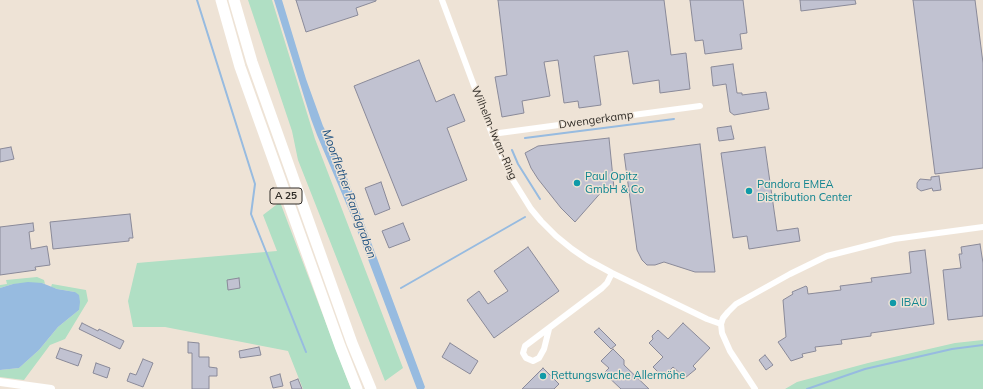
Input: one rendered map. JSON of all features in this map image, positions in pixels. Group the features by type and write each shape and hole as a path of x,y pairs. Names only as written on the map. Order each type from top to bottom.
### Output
{"highway":[{"name":"A 25","path":"221,0 240,67 340,346 357,389"},
{"name":"A 25","path":"234,0 252,62 352,343 371,389"},
{"path":"352,343 377,389"}],"street":[{"name":"Wilhelm-Iwan-Ring","path":"442,0 492,134 511,177 540,221 572,249 612,273 707,319 721,324"},
{"name":"Dwengerkamp","path":"492,134 700,106"},
{"path":"755,389 725,343 722,333 721,324 728,312 736,304 790,274 827,256 894,239 983,227"},
{"path":"549,329 541,355 536,360 528,360 523,353 525,346 602,288 607,283 612,273"},
{"path":"0,382 51,389"}],"green space":[{"path":"248,0 272,0 315,139 403,368 385,381 298,160 292,131"},
{"path":"280,202 351,389 303,389 288,351 165,327 133,327 128,301 137,263 277,251 263,215"},
{"path":"37,277 44,280 45,284 13,284 0,288 0,285 7,284 6,280"},
{"path":"52,284 86,290 88,301 65,339 50,345 24,380 0,377 0,370 19,368 39,350 58,327 79,310 75,292 51,287"},
{"path":"983,340 983,389 785,389 797,382 868,363 955,343"}],"water":[{"path":"274,0 282,0 306,79 323,126 340,159 425,387 424,389 417,389 354,222 317,135"},
{"path":"28,282 42,283 57,289 75,292 79,295 79,310 58,327 39,350 19,368 0,370 0,288"}],"building":[{"path":"296,0 376,1 356,8 358,15 306,32"},
{"path":"498,0 664,0 671,55 686,53 690,89 660,93 659,80 633,84 628,51 594,56 601,105 579,108 578,101 564,103 558,60 544,62 550,96 522,101 524,113 502,117 495,77 507,75"},
{"path":"690,0 743,0 747,33 740,34 742,49 705,54 703,40 695,41"},
{"path":"800,0 855,0 856,4 801,11"},
{"path":"913,0 975,0 983,63 983,168 935,174"},
{"path":"419,60 436,102 454,94 465,121 447,128 467,180 402,206 354,86"},
{"path":"733,64 737,93 742,93 742,95 766,92 769,109 734,115 730,112 726,84 713,86 711,67"},
{"path":"731,126 734,139 719,141 717,128"},
{"name":"Paul Opitz GmbH & Co","path":"609,138 614,188 604,189 575,222 561,208 538,179 531,168 525,153 538,146"},
{"path":"700,144 715,272 695,272 664,262 655,265 647,265 642,260 637,250 624,154"},
{"path":"11,147 14,159 0,162 0,149"},
{"name":"Pandora EMEA Distribution Center","path":"765,147 777,231 798,228 800,241 749,249 747,236 733,238 721,153"},
{"path":"939,176 941,190 933,191 932,188 921,191 917,188 917,183 920,179 931,180 931,177"},
{"path":"381,182 390,209 375,215 365,188"},
{"path":"130,214 133,238 129,238 129,241 53,249 50,222"},
{"path":"33,223 34,231 29,232 31,249 47,246 50,265 35,267 36,270 0,275 0,227"},
{"path":"403,223 410,240 389,248 382,231"},
{"path":"980,244 983,263 983,316 948,320 943,270 961,268 959,254 962,254 961,247"},
{"path":"528,247 559,291 494,338 467,300 479,291 488,304 508,291 494,271"},
{"path":"925,250 934,324 871,333 871,336 841,340 842,344 815,347 816,351 802,354 803,357 791,361 778,342 786,337 783,300 793,294 792,292 806,286 808,294 841,290 840,286 872,282 871,278 911,273 909,252"},
{"path":"239,278 240,288 228,290 227,280"},
{"path":"82,323 124,341 120,349 79,329"},
{"path":"683,323 710,348 693,366 696,369 685,378 673,367 663,377 653,367 663,357 649,343 653,339 652,336 658,330 668,339"},
{"path":"599,328 616,345 611,349 594,332"},
{"path":"188,342 199,343 199,357 209,357 209,367 217,368 217,376 209,376 209,389 192,389 192,353 188,353"},
{"path":"450,343 478,361 470,374 442,357"},
{"path":"259,347 261,355 240,358 239,351"},
{"path":"60,348 82,355 78,366 56,358"},
{"path":"613,349 624,360 624,365 649,389 621,389 604,373 609,368 601,361"},
{"path":"765,355 773,365 766,370 759,360"},
{"path":"143,359 153,363 143,387 127,381 130,373 136,375"},
{"path":"96,363 110,368 107,378 93,373"},
{"name":"Rettungswache Allermöhe","path":"543,368 559,384 554,389 522,389"},
{"path":"280,374 283,386 273,388 270,377"},
{"path":"298,379 302,389 292,389 290,382"}],"waterway":[{"path":"197,0 255,184 251,214 306,352"},
{"path":"525,138 674,119"},
{"path":"512,150 518,164 540,199"},
{"path":"401,288 525,217"},
{"name":"Moorflether Randgraben","path":"807,389 865,369 952,349 983,345"}],"place":[{"name":"Paul Opitz GmbH & Co","path":"577,183"},
{"name":"Pandora EMEA Distribution Center","path":"749,191"},
{"name":"IBAU","path":"893,303"},
{"name":"Rettungswache Allermöhe","path":"543,376"}]}
